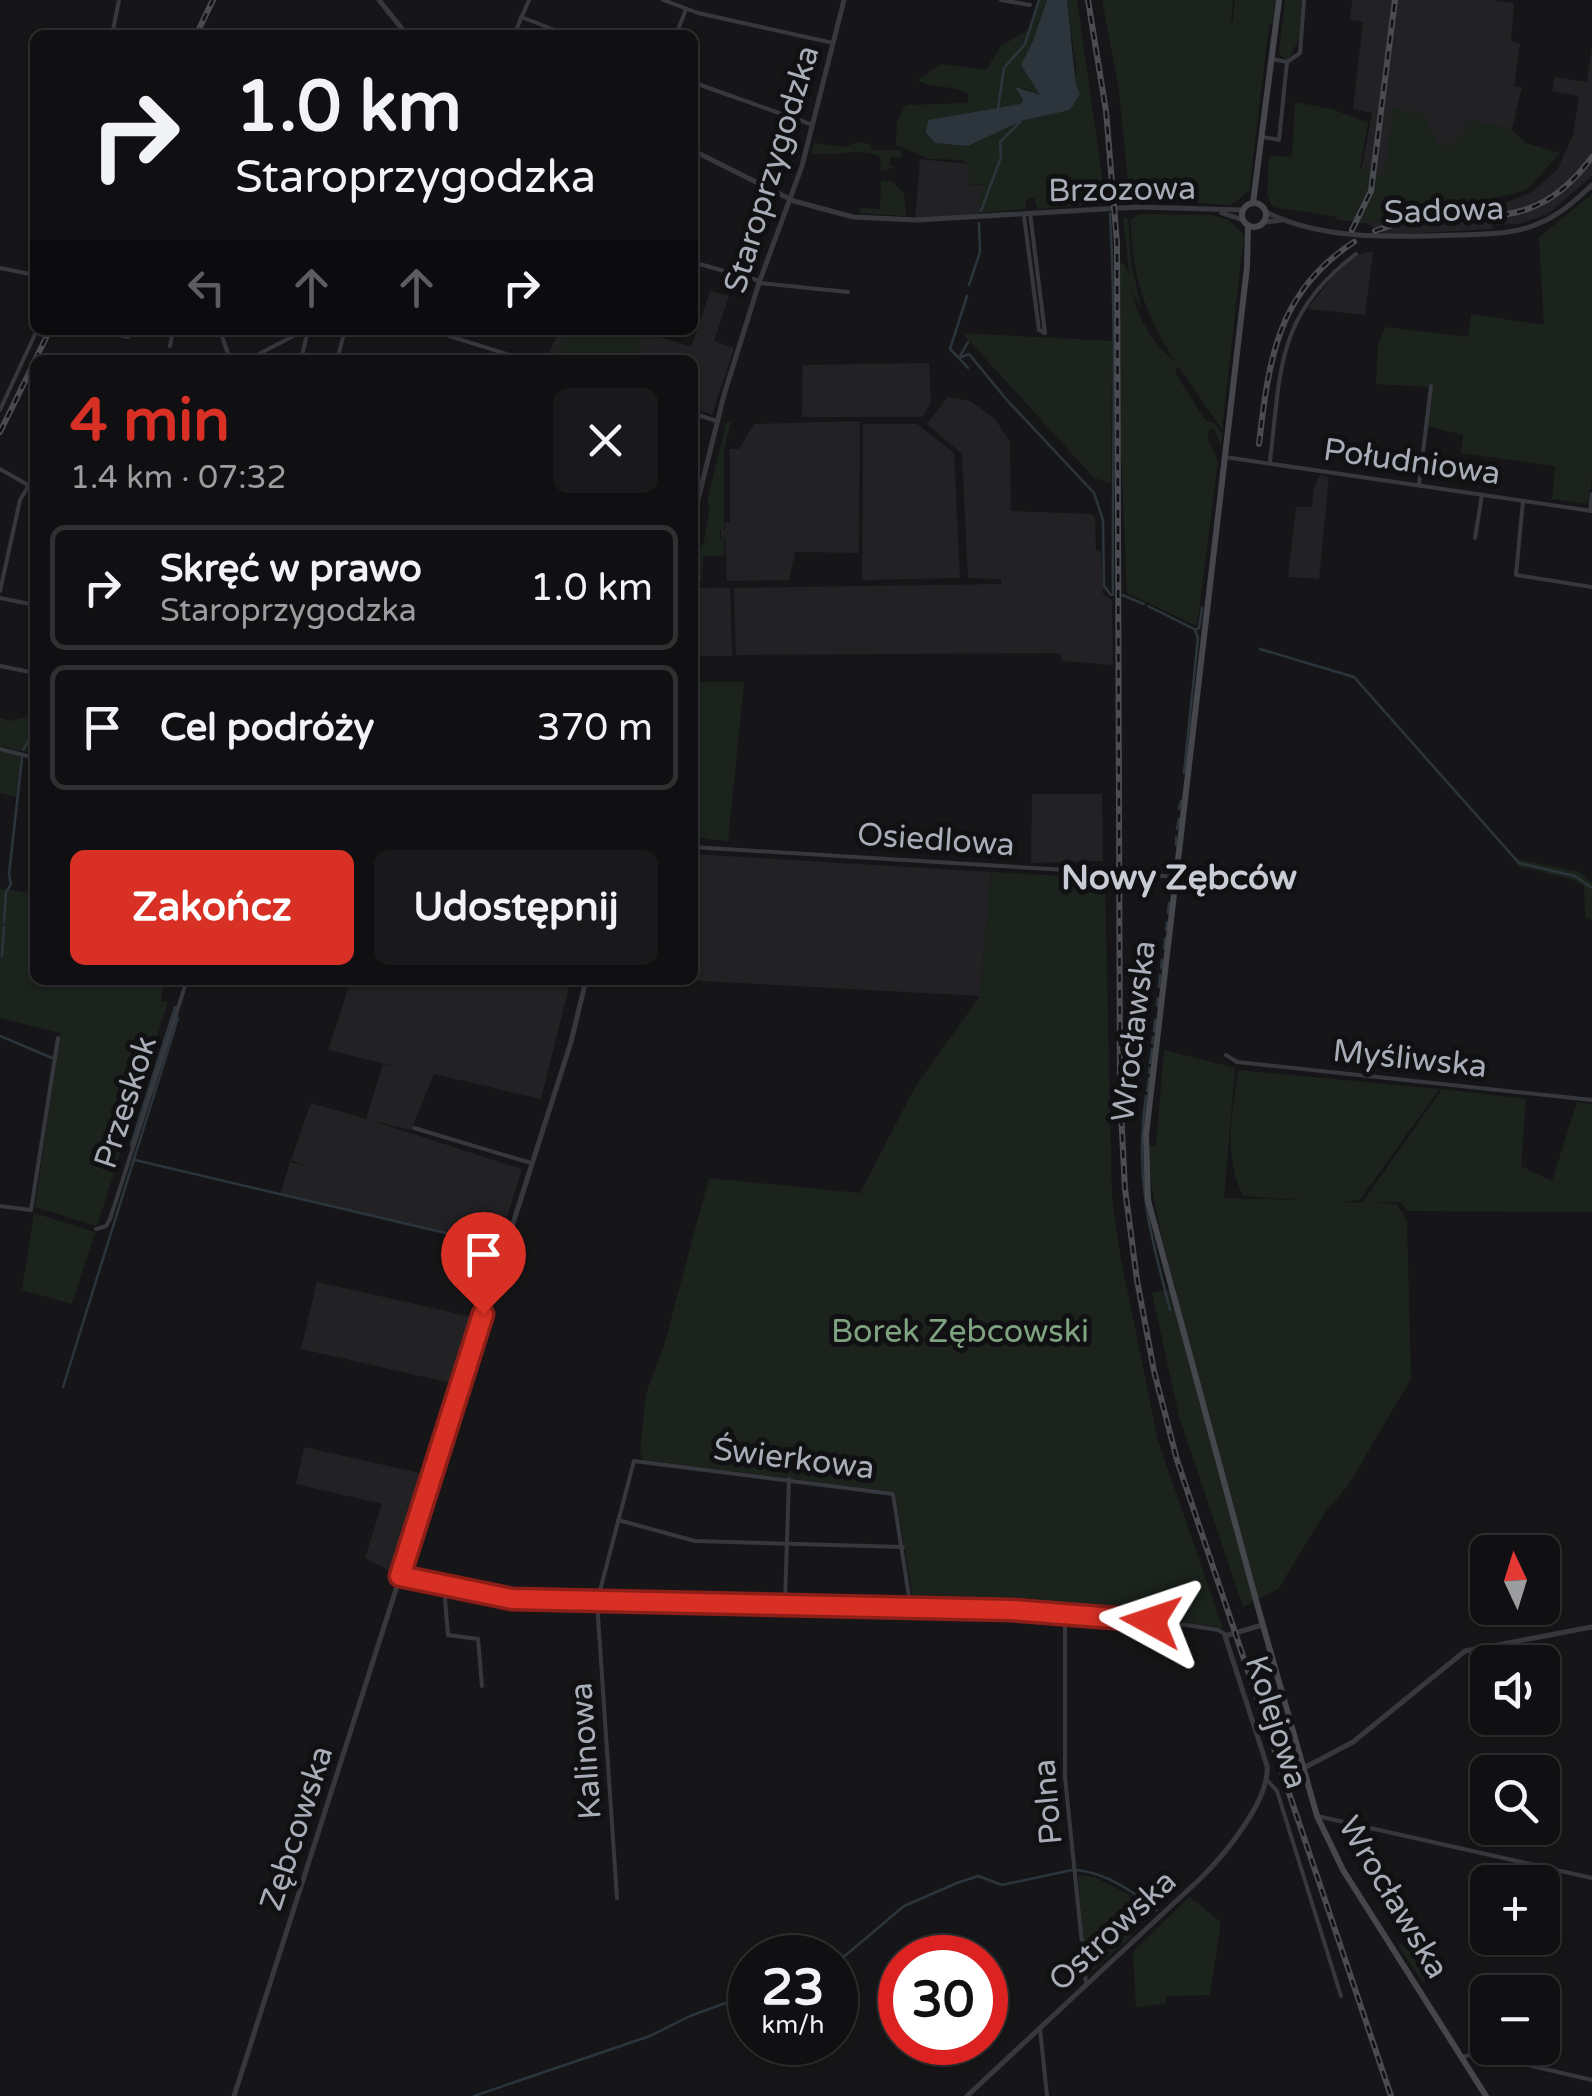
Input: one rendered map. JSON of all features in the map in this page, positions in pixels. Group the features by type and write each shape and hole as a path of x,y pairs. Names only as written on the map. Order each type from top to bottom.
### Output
{"main road":[{"path":"1256,204 1279,0"},
{"path":"1256,204 1266,212 1265,222 1257,228 1245,223 1243,210 1256,204"},
{"name":"Wrocławska","path":"1245,223 1249,252"},
{"name":"Wrocławska","path":"1257,228 1249,252 1146,1135 1146,1183 1158,1245 1317,1816 1343,1870 1486,2096"}],"street":[{"path":"113,30 120,0"},
{"path":"379,0 403,30"},
{"path":"516,30 528,0"},
{"path":"663,0 833,44"},
{"name":"Staroprzygodzka","path":"698,492 760,282 812,125 844,0"},
{"path":"1001,0 1030,5"},
{"path":"1272,60 1287,62 1298,58 1304,0"},
{"path":"678,30 686,9"},
{"path":"521,18 554,30"},
{"path":"1263,137 1279,140 1287,62"},
{"path":"698,84 812,125"},
{"name":"Brzozowa","path":"698,153 790,199 863,218 917,220 1137,207 1243,210"},
{"name":"Sadowa","path":"1266,212 1285,220 1378,237 1510,232 1540,224 1592,185"},
{"name":"Brzozowa","path":"1214,211 1245,223"},
{"name":"Brzozowa","path":"1027,213 1046,334 1039,330 1027,213"},
{"name":"Sadowa","path":"1265,222 1285,220"},
{"name":"Sadowa","path":"1267,462 1282,354 1289,334 1299,313 1334,270 1356,254"},
{"path":"698,264 760,282 848,292"},
{"path":"0,268 30,274"},
{"path":"0,410 35,335"},
{"path":"119,335 128,335"},
{"path":"170,346 172,335"},
{"path":"258,355 297,335"},
{"path":"446,335 511,355"},
{"path":"1419,485 1431,386"},
{"path":"698,415 717,421"},
{"name":"Południowa","path":"1227,457 1591,511"},
{"path":"0,468 28,484"},
{"path":"0,591 20,500 30,481"},
{"path":"1591,511 1592,494"},
{"path":"1475,538 1482,495"},
{"path":"1523,501 1516,575 1592,588"},
{"path":"0,598 30,604"},
{"path":"0,666 30,673"},
{"path":"0,749 30,757"},
{"name":"Osiedlowa","path":"698,847 1176,877"},
{"name":"Przeskok","path":"96,1230 106,1226 110,1219 185,985"},
{"path":"585,985 571,1042 400,1575 512,1599 1065,1614 1187,1625 1218,1630 1225,1635 1262,1624"},
{"path":"0,1206 32,1210 58,1038"},
{"name":"Myśliwska","path":"1226,1055 1237,1062 1592,1100"},
{"path":"414,1128 531,1163"},
{"name":"Świerkowa","path":"634,1461 894,1494 911,1608"},
{"name":"Kalinowa","path":"617,1898 597,1602 634,1461"},
{"path":"785,1601 789,1480"},
{"path":"618,1520 695,1540 904,1547"},
{"name":"Zębcowska","path":"234,2096 400,1575"},
{"path":"444,1586 448,1635 478,1639 482,1686"},
{"name":"Polna","path":"1065,1614 1065,1777 1086,1985"},
{"path":"1302,1769 1352,1742 1465,1651 1592,1626"},
{"name":"Kolejowa","path":"1225,1635 1266,1761 1268,1781 1277,1791 1341,1996"},
{"name":"Ostrowska","path":"967,2096 1210,1869 1268,1781"},
{"path":"1317,1816 1592,1878"},
{"path":"1040,2028 1047,2096"},
{"path":"1462,2058 1480,2054 1592,2080"}],"shaded area":[{"path":"1047,0 1067,0 1080,94 1070,110 1021,121 968,146 935,143 926,133 928,120 1021,104 1023,100 1015,87 1040,95 1021,65"},
{"path":"1352,0 1514,3 1511,41 1520,44 1514,86 1522,87 1497,192 1492,195 1493,229 1387,235 1368,224 1336,219 1362,167 1372,113 1353,109 1363,22 1350,20"},
{"path":"1592,46 1592,176 1548,214 1519,224 1496,225 1495,207 1532,192 1557,170 1573,135 1579,96 1552,91 1554,77 1587,82"},
{"path":"920,159 967,164 970,186 988,184 978,215 915,219"},
{"path":"1373,251 1365,315 1307,309 1335,274 1357,255"},
{"path":"710,291 729,296 714,341 734,348 712,415 698,410 698,355 548,355 557,335 655,335 691,347"},
{"path":"929,363 931,403 922,417 802,417 803,365"},
{"path":"948,397 970,401 995,419 1010,442 1011,511 1091,514 1095,518 1103,594 1112,600 1113,665 1062,661 1060,653 736,655 734,588 1001,584 1001,579 968,578 962,454 927,424"},
{"path":"860,421 859,553 795,552 789,580 727,581 725,538 721,537 721,530 730,522 730,449 739,449 754,424"},
{"path":"863,424 917,424 954,453 960,578 862,580"},
{"path":"1320,475 1329,477 1319,579 1288,577 1296,507 1312,507"},
{"path":"698,588 730,588 732,656 698,656"},
{"path":"1032,794 1102,794 1103,861 1031,863"},
{"path":"698,854 991,872 980,996 698,981"},
{"path":"349,985 570,985 541,1099 434,1074 411,1130 370,1120 522,1169 507,1217 492,1213 510,1219 500,1245 280,1194 290,1162 308,1167 291,1160 311,1103 366,1119 383,1064 403,1068 328,1050"},
{"path":"317,1282 477,1318 456,1384 301,1349"},
{"path":"304,1447 428,1475 396,1574 365,1558 382,1504 296,1484"}],"green space":[{"path":"1038,0 1047,0 1021,65 1040,96 1023,88 1021,104 936,143 968,146 1021,121 1070,110 1076,69 1067,0 1077,0 1106,203 1037,209 1034,198 1027,198 1025,209 979,213 981,205 977,203 983,185 989,184 970,185 967,163 962,160 930,159 896,145 897,120 906,105 968,103 968,94 963,91 918,80 941,64 986,70 1001,46 1031,28"},
{"path":"1102,0 1233,0 1233,22 1235,0 1275,0 1249,191 1231,205 1130,198 1118,85"},
{"path":"1285,0 1301,0 1299,38 1288,61 1279,53"},
{"path":"1295,102 1332,109 1368,123 1360,168 1384,175 1393,108 1424,115 1437,143 1453,146 1470,121 1508,127 1526,143 1560,153 1528,189 1475,205 1370,222 1273,207 1267,196 1269,156 1292,157"},
{"path":"859,142 870,144 873,150 901,150 901,157 891,157 889,165 894,168 880,171 881,157 873,154 812,153 814,143 844,147"},
{"path":"881,181 891,181 904,193 906,216 858,213 861,208 880,209"},
{"path":"1592,194 1592,476 1588,504 1552,499 1555,466 1461,453 1463,435 1427,426 1431,387 1376,384 1378,346 1385,327 1468,337 1471,314 1544,325 1539,237"},
{"path":"1139,214 1211,215 1229,220 1244,235 1222,429 1178,366 1175,373 1206,421 1214,423 1223,434 1220,445 1214,428 1208,431 1218,461 1197,626 1127,593 1120,430 1120,263 1129,274 1123,216 1128,219 1131,262 1142,312 1132,290 1138,312 1155,341 1175,361 1148,311 1137,277 1131,220"},
{"path":"962,333 1112,341 1111,483 1094,478"},
{"path":"564,335 644,337 638,355 557,355"},
{"path":"731,422 724,450 724,529 720,530 720,538 724,538 724,556 703,556 702,581 698,581 698,547 703,545 710,508 707,502 726,423"},
{"path":"698,682 744,682 728,841 698,838"},
{"path":"30,715 30,753 0,746 0,718 10,721"},
{"path":"0,750 21,755 17,797 0,793"},
{"path":"1517,859 1579,872 1592,883 1592,920 1585,917 1584,886 1517,866"},
{"name":"Borek Zębcowski","path":"991,872 1100,878 1105,884 1112,1198 1120,1254 1158,1441 1223,1628 1071,1605 1064,1609 914,1604 895,1492 644,1460 640,1453 646,1393 663,1349 709,1178 860,1193 915,1087 980,996"},
{"path":"0,889 30,892 30,985 164,985 161,1001 168,1002 97,1226 35,1207 60,1033 0,1018"},
{"name":"Borek Zębcowski","path":"1164,1050 1235,1068 1224,1198 1301,1200 1243,1196 1231,1149 1238,1070 1439,1089 1360,1200 1343,1202 1362,1203 1442,1089 1526,1099 1521,1166 1552,1181 1577,1102 1592,1104 1592,1212 1408,1211 1400,1202 1371,1202 1397,1204 1407,1221 1411,1379 1349,1484 1326,1511 1278,1589 1243,1607 1179,1416 1152,1293 1176,1289 1151,1182 1149,1146 1156,1145"},
{"path":"34,1213 95,1232 72,1304 22,1290"},
{"path":"1078,1875 1094,1877 1130,1895 1132,1936 1088,1975 1085,1973"},
{"path":"1189,1897 1221,1922 1210,1995 1167,1996 1166,2003 1136,2008 1133,1952"},
{"path":"1400,1944 1420,1949 1422,1957 1434,1963 1438,1971 1423,1982"}],"waterway":[{"path":"998,108 1004,68 1025,44 1039,0"},
{"path":"981,211 1001,157 1000,142 1020,122"},
{"path":"1110,214 1113,595"},
{"path":"969,285 980,252 979,223"},
{"path":"967,296 950,349 959,358 969,354 1094,493 1103,520 1104,586 1111,595"},
{"path":"968,342 959,358 968,368"},
{"path":"1122,595 1144,604"},
{"path":"1148,606 1196,630"},
{"path":"1184,773 1198,638 1195,630 1199,628 1202,608"},
{"path":"1260,649 1354,677 1519,863 1575,876 1592,888"},
{"path":"23,750 30,738"},
{"path":"4,922 22,758"},
{"path":"1179,809 1181,801"},
{"path":"1177,829 1179,819"},
{"path":"1176,837 1176,845"},
{"path":"1170,894 1171,886"},
{"path":"1168,913 1169,903"},
{"path":"1166,930 1167,922"},
{"path":"2,956 4,927"},
{"path":"1164,948 1165,938"},
{"path":"1161,968 1162,960"},
{"path":"1159,987 1160,975"},
{"path":"1157,1006 1158,998"},
{"path":"131,1145 175,1007"},
{"path":"63,1387 178,1018"},
{"path":"1154,1031 1155,1020"},
{"path":"0,1036 52,1058"},
{"path":"1152,1043 1153,1037"},
{"path":"1150,1063 1152,1049"},
{"path":"1149,1073 1150,1068"},
{"path":"1147,1091 1149,1078"},
{"path":"1146,1096 1143,1179 1150,1229 1170,1310"},
{"path":"135,1160 501,1246"},
{"path":"858,1945 904,1906 957,1883 978,1876 1002,1885 1072,1870"},
{"path":"1077,1870 1109,1879 1157,1910"},
{"path":"474,2096 650,2036 728,2002"}],"railway":[{"path":"198,30 213,0"},
{"path":"1088,0 1106,111 1117,243 1120,1093 1125,1189 1137,1280 1154,1371 1177,1460 1391,2096"},
{"path":"1352,230 1371,191 1395,0"},
{"path":"1375,231 1406,222 1516,212 1541,203 1567,185 1592,157"},
{"path":"1259,444 1267,384 1281,330 1308,283 1354,242"},
{"path":"38,355 48,335"},
{"path":"0,432 30,371"}],"district":[{"name":"Nowy Zębców","path":"1179,877"}],"route":[{"path":"483,1314 400,1576 512,1599 1011,1610 1151,1621"}]}
